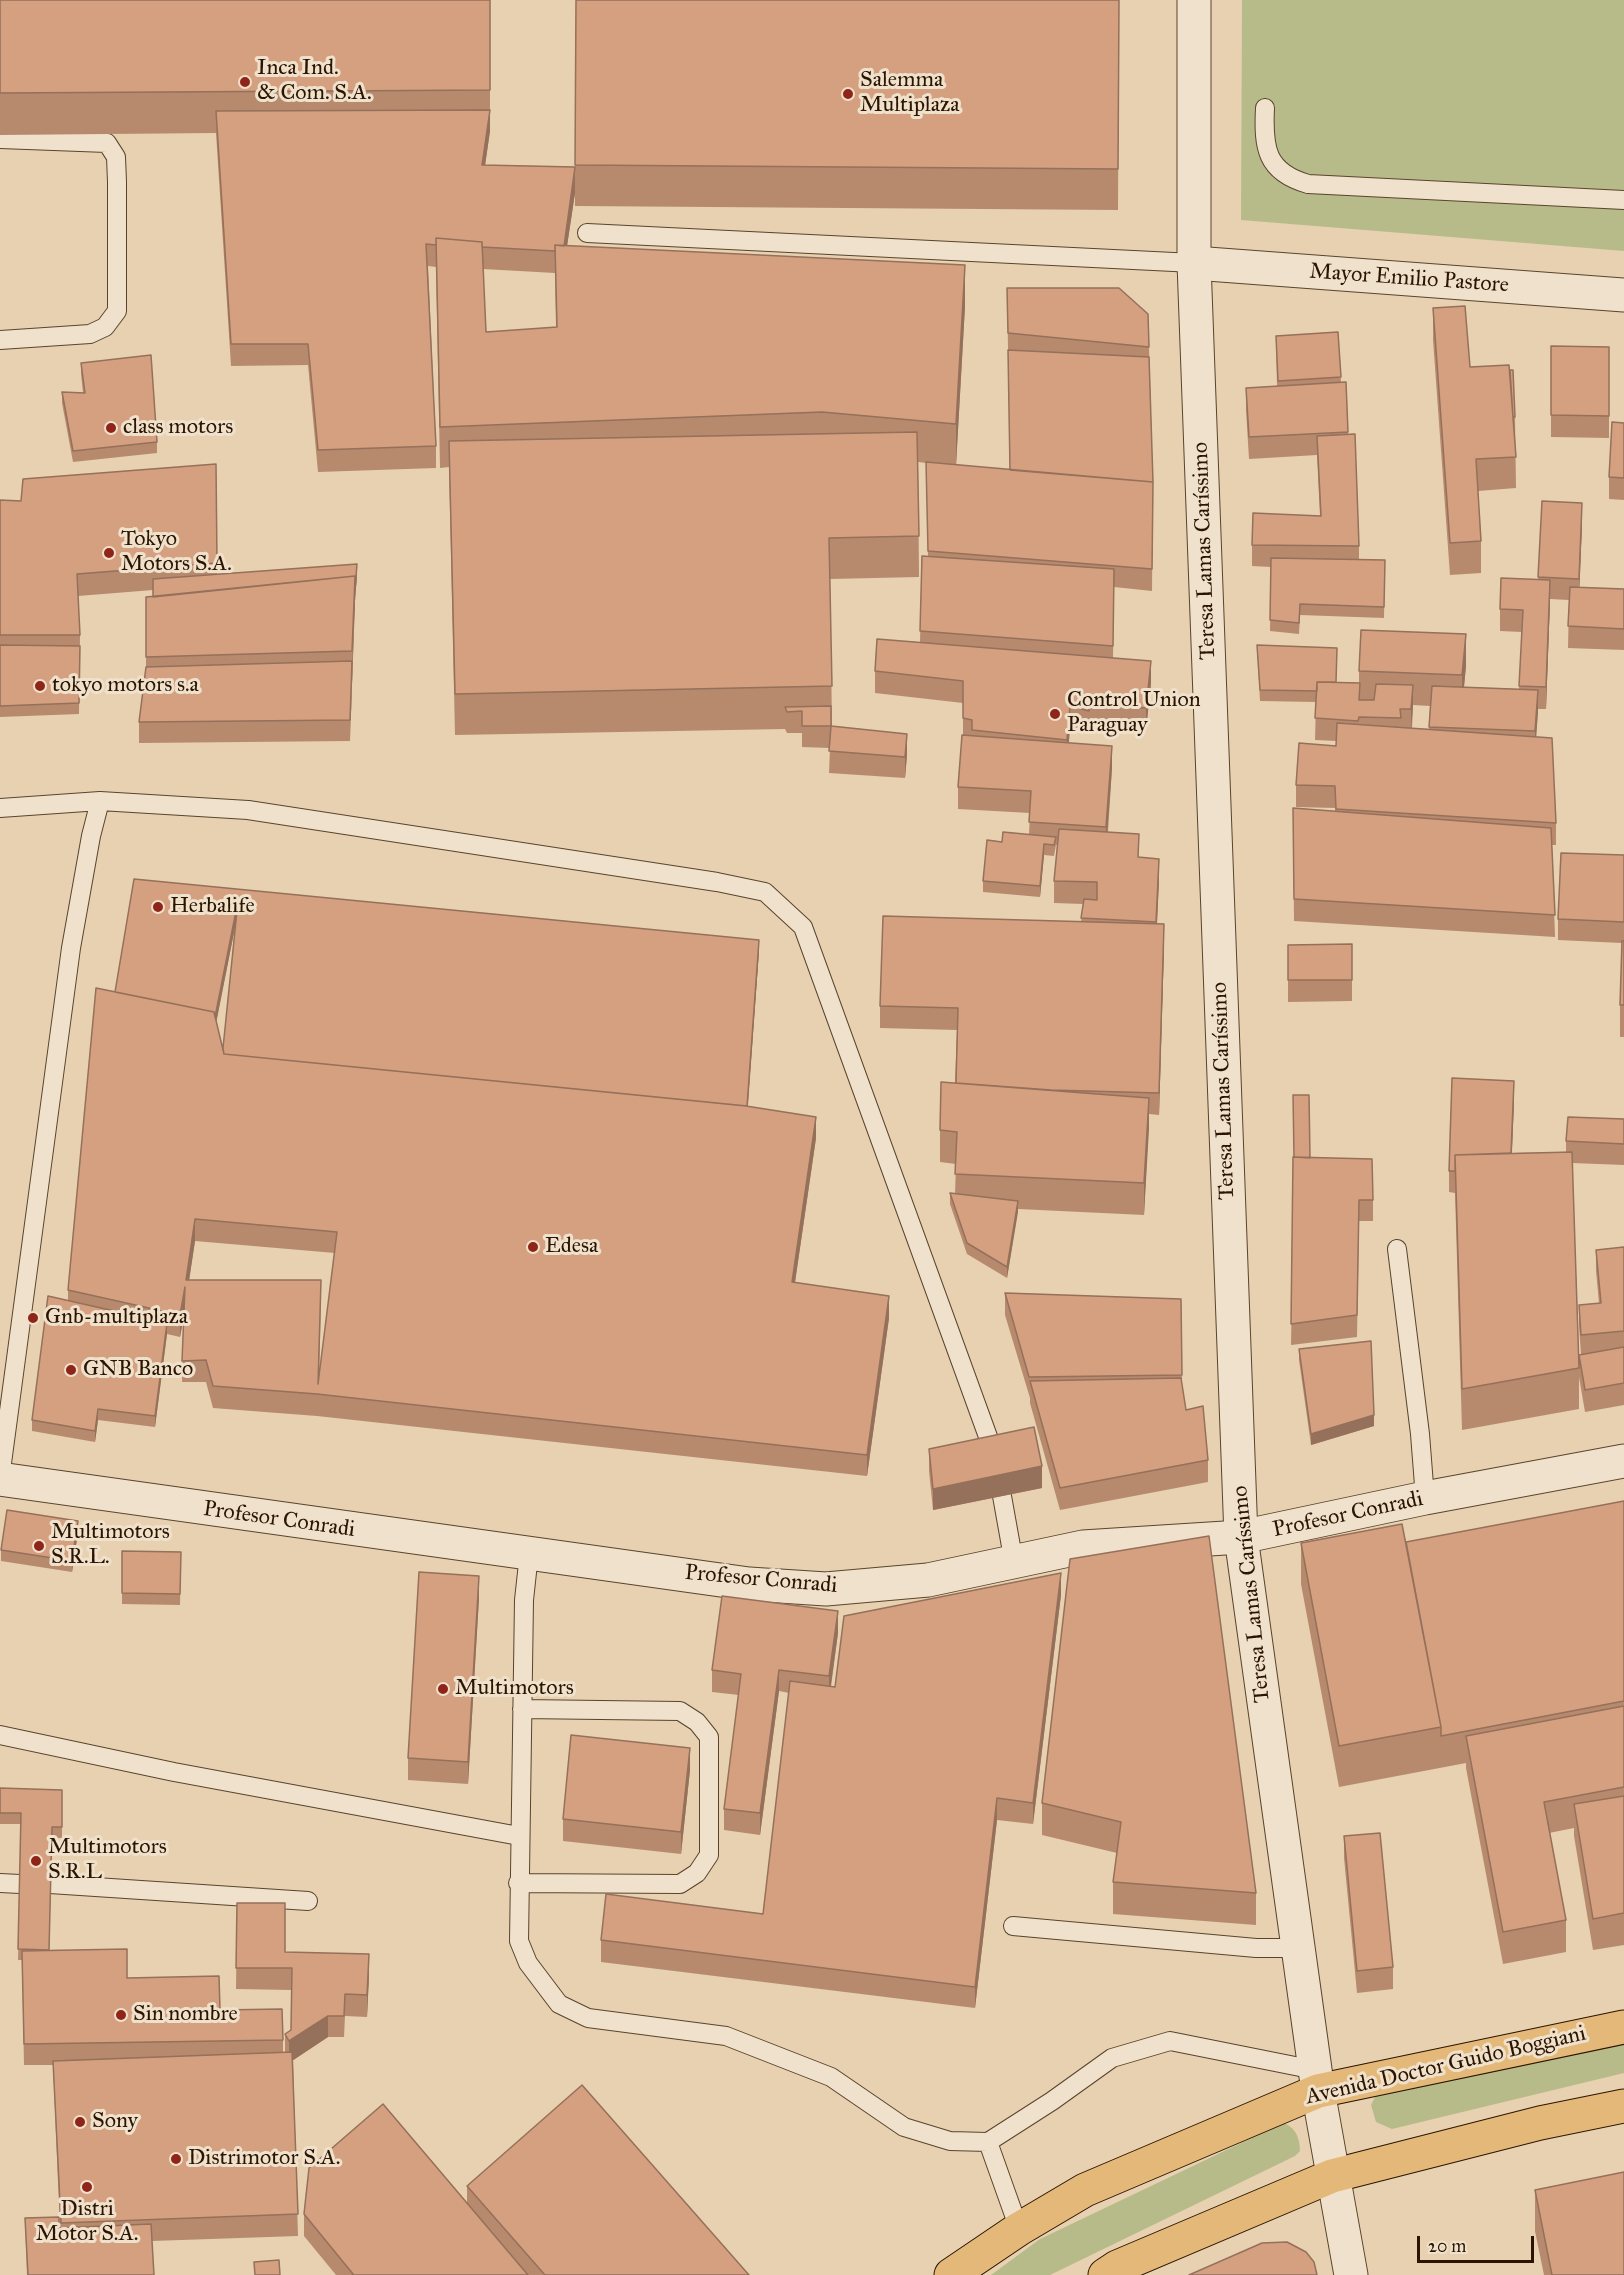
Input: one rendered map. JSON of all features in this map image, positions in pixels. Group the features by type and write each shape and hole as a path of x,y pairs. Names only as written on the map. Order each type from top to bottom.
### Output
{"main road":[{"name":"Avenida Doctor Guido Boggiani","path":"951,2275 1019,2229 1085,2190 1317,2080 1624,2027"},
{"path":"1105,2275 1118,2267 1332,2176 1540,2123 1624,2106"}],"street":[{"name":"Teresa Lamas Caríssimo","path":"1194,0 1194,263 1241,1537 1317,2080 1351,2275"},
{"name":"Mayor Emilio Pastore","path":"1194,263 1624,295"},
{"name":"Profesor Conradi","path":"0,1478 749,1584 826,1589 928,1581 1083,1547 1241,1537 1425,1498 1624,1461"}],"lane":[{"path":"1265,108 1263,135 1276,169 1287,178 1308,184 1624,200"},
{"path":"0,139 107,143 116,157 117,311 105,327 90,334 0,340"},
{"path":"587,233 1194,263"},
{"path":"0,1478 71,948 91,836 100,801"},
{"path":"0,808 100,801 248,810 717,882 765,892 803,927 995,1456"},
{"path":"1396,1249 1420,1434 1425,1498"},
{"path":"1002,1496 1014,1563"},
{"path":"529,1554 524,1600 518,1883 519,1941 528,1963 559,2004 588,2018 726,2036 831,2077 904,2127 950,2141 988,2142 1052,2101 1112,2058 1170,2042 1317,2080"},
{"path":"518,1883 680,1884 697,1873 709,1855 709,1737 697,1722 680,1711 522,1709"},
{"path":"0,1735 174,1772 519,1836"},
{"path":"0,1882 20,1884"},
{"path":"50,1884 308,1901"},
{"path":"1013,1926 1256,1948 1299,1948"},
{"path":"988,2142 1019,2229"}],"green space":[{"path":"1242,0 1624,0 1624,251 1241,220"},
{"path":"1624,2036 1624,2073 1392,2129 1376,2122 1371,2105 1375,2097 1383,2091"},
{"path":"1283,2123 1294,2130 1298,2138 1300,2151 1295,2156 1050,2275 991,2275 1040,2239"}],"building":[{"name":"Inca Ind. & Com. S.A.","path":"0,0 490,0 490,90 0,93"},
{"name":"Salemma Multiplaza","path":"576,0 1119,0 1118,169 575,165"},
{"path":"490,110 482,165 575,167 564,246 555,245 555,251 482,247 482,242 436,238 436,245 426,244 436,446 318,450 308,344 231,344 216,111"},
{"path":"436,238 482,242 486,332 557,327 555,245 965,265 956,424 822,412 440,427"},
{"path":"1007,288 1119,288 1148,314 1149,347 1008,333"},
{"path":"1465,306 1470,367 1509,365 1516,457 1476,459 1481,541 1450,543 1433,308"},
{"path":"1338,332 1341,377 1278,381 1276,336"},
{"path":"1551,346 1609,347 1609,416 1551,415"},
{"path":"1008,350 1149,357 1153,482 1010,470"},
{"name":"class motors","path":"151,355 157,442 73,451 62,392 85,393 81,363"},
{"path":"1510,370 1513,370 1515,417 1513,417"},
{"path":"1346,382 1348,432 1249,437 1246,388"},
{"path":"1612,422 1624,423 1624,478 1609,477"},
{"path":"917,432 919,536 829,538 832,686 455,694 449,441"},
{"path":"1355,434 1359,546 1252,545 1253,513 1321,516 1317,436"},
{"path":"926,462 1153,482 1152,569 928,551"},
{"name":"Tokyo Motors S.A.","path":"216,464 217,563 77,574 80,635 0,635 0,500 21,501 23,479"},
{"path":"1542,501 1582,503 1579,579 1538,577"},
{"path":"922,556 1114,569 1113,646 920,631"},
{"path":"1271,558 1385,560 1384,607 1300,604 1299,623 1270,620"},
{"path":"357,564 355,590 355,576 153,597 153,579"},
{"path":"355,576 352,651 146,657 146,597"},
{"path":"1501,578 1550,580 1546,687 1519,686 1523,610 1500,609"},
{"path":"1570,587 1624,589 1624,629 1568,626"},
{"path":"1361,630 1466,634 1462,675 1359,671"},
{"name":"Control Union Paraguay","path":"877,639 1151,661 1146,708 1088,704 1089,711 1070,706 1067,740 972,730 972,720 963,718 963,681 875,671"},
{"name":"tokyo motors s.a","path":"0,645 80,646 79,703 0,706"},
{"path":"1257,645 1337,648 1336,682 1317,682 1317,691 1260,690"},
{"path":"352,661 350,720 139,722 146,667"},
{"path":"1317,682 1360,683 1359,700 1374,700 1376,684 1413,685 1411,709 1400,709 1401,718 1359,717 1358,721 1315,718"},
{"path":"1432,686 1538,690 1535,731 1429,727"},
{"path":"831,706 831,726 802,726 802,711 787,712 785,707"},
{"path":"1337,723 1552,738 1556,823 1336,809 1335,786 1296,785 1299,743 1336,746"},
{"path":"831,726 907,734 905,757 829,751"},
{"path":"962,735 1112,746 1106,827 1029,822 1031,791 958,787"},
{"path":"1293,808 1551,828 1555,915 1294,899"},
{"path":"1059,829 1139,834 1138,857 1159,859 1156,922 1081,918 1084,899 1097,900 1097,882 1054,881"},
{"path":"1003,832 1056,837 1054,845 1044,844 1040,886 983,881 987,840 1002,842"},
{"path":"1561,853 1624,855 1624,922 1558,919"},
{"path":"134,879 759,940 747,1106 224,1054 238,901 215,1017 214,1012 115,992"},
{"path":"883,916 1164,924 1159,1093 1051,1090 956,1083 958,1008 880,1006"},
{"path":"1622,941 1624,941 1624,1005 1620,1005"},
{"path":"1352,944 1352,980 1288,980 1288,945"},
{"name":"Edesa","path":"96,988 214,1012 224,1054 746,1106 816,1117 792,1282 889,1296 867,1455 317,1394 213,1386 206,1360 182,1361 185,1287 180,1315 68,1290","holes":["195,1219 337,1232 318,1384 321,1280 186,1280"]},
{"path":"1452,1078 1514,1081 1511,1153 1455,1155 1455,1171 1449,1171"},
{"path":"941,1082 1149,1098 1144,1183 955,1174 957,1132 940,1130"},
{"path":"1293,1095 1309,1095 1310,1158 1294,1157"},
{"path":"1568,1117 1624,1119 1624,1144 1566,1141"},
{"path":"1572,1152 1579,1368 1462,1389 1455,1155"},
{"path":"1293,1157 1372,1159 1373,1200 1359,1200 1357,1315 1291,1324"},
{"path":"950,1193 1018,1201 1007,1267 967,1243"},
{"path":"1624,1247 1624,1331 1581,1335 1579,1305 1601,1303 1596,1250"},
{"path":"1005,1293 1181,1299 1182,1375 1029,1377"},
{"path":"48,1296 167,1323 155,1416 98,1409 95,1431 32,1420"},
{"path":"1371,1341 1374,1415 1311,1434 1299,1349"},
{"path":"1624,1347 1624,1383 1585,1390 1579,1355"},
{"path":"1181,1378 1186,1410 1203,1406 1208,1460 1060,1488 1030,1381"},
{"path":"1034,1427 1042,1466 933,1489 929,1449"},
{"path":"1624,1501 1624,1701 1441,1736 1406,1542"},
{"name":"Multimotors S.R.L.","path":"7,1510 78,1521 72,1561 1,1550"},
{"path":"1402,1524 1441,1727 1339,1746 1301,1543"},
{"path":"1209,1536 1256,1893 1113,1882 1121,1822 1042,1803 1070,1559"},
{"name":"Multimotors S.R.L.","path":"122,1551 181,1552 180,1594 122,1593"},
{"name":"Multimotors","path":"419,1572 479,1576 468,1762 408,1758"},
{"path":"1061,1573 1033,1803 997,1798 975,1987 601,1940 606,1894 763,1914 790,1681 835,1687 844,1616"},
{"path":"722,1596 838,1611 829,1676 779,1670 760,1813 724,1809 741,1674 712,1670"},
{"path":"1624,1706 1624,1787 1544,1802 1566,1920 1503,1932 1466,1736"},
{"path":"571,1735 690,1748 681,1832 563,1819"},
{"name":"Multimotors S.R.L","path":"0,1788 62,1790 62,1827 52,1827 49,1950 18,1949 21,1813 0,1813"},
{"path":"1624,1796 1624,1913 1593,1919 1574,1804"},
{"path":"1380,1833 1393,1967 1357,1971 1344,1836"},
{"path":"237,1903 285,1903 285,1952 369,1954 367,1995 345,1994 344,2016 328,2016 289,2041 285,2034 291,2030 292,1968 236,1968"},
{"name":"Sin nombre","path":"127,1949 127,1978 219,1976 220,2010 282,2009 283,2040 24,2044 22,1951"},
{"name":"Distrimotor S.A.","path":"292,2052 298,2214 61,2223 53,2061"},
{"path":"582,2085 749,2275 545,2275 467,2186"},
{"path":"383,2104 528,2275 352,2275 304,2214 309,2168"},
{"path":"1624,2172 1624,2275 1552,2275 1535,2190"},
{"path":"59,2217 59,2228 151,2224 154,2275 28,2275 25,2218"},
{"path":"1287,2242 1306,2252 1314,2262 1317,2275 1189,2275 1262,2243"},
{"path":"279,2260 280,2275 255,2275 254,2262"}],"place":[{"name":"Inca Ind. & Com. S.A.","path":"245,82"},
{"name":"Salemma Multiplaza","path":"848,94"},
{"name":"class motors","path":"111,428"},
{"name":"Tokyo Motors S.A.","path":"109,553"},
{"name":"tokyo motors s.a","path":"40,686"},
{"name":"Control Union Paraguay","path":"1055,714"},
{"name":"Herbalife","path":"158,907"},
{"name":"Edesa","path":"533,1247"},
{"name":"Gnb-multiplaza","path":"33,1318"},
{"name":"GNB Banco","path":"71,1370"},
{"name":"Multimotors S.R.L.","path":"39,1546"},
{"name":"Multimotors","path":"443,1689"},
{"name":"Multimotors S.R.L","path":"36,1861"},
{"name":"Sin nombre","path":"121,2015"},
{"name":"Sony","path":"80,2122"},
{"name":"Distrimotor S.A.","path":"176,2159"},
{"name":"Distri Motor S.A.","path":"87,2187"}]}
